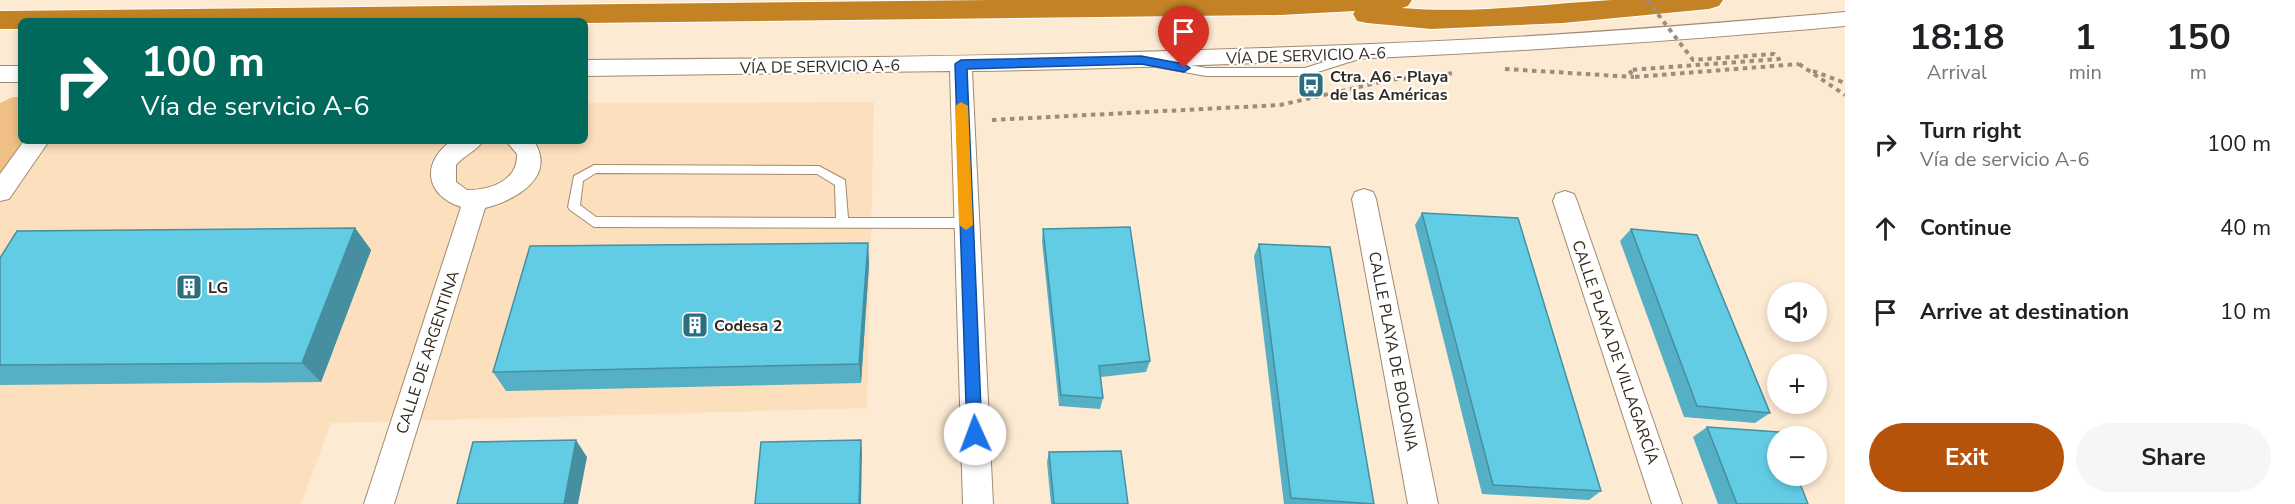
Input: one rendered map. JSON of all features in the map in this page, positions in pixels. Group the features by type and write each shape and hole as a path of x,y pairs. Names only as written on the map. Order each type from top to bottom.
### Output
{"highway":[{"path":"99,18 696,14 1281,6 1398,0"},
{"path":"1281,6 1431,20 1563,14 1709,0"},
{"path":"0,20 18,20"}],"street":[{"name":"VÍA DE SERVICIO A-6","path":"588,68 961,64 1363,53 1732,31 1845,19"},
{"path":"961,64 978,504"},
{"path":"0,74 18,74"},
{"path":"0,192 35,144"},
{"path":"466,144 451,154 443,167 442,179 447,190 459,198 475,200 492,198 509,190 522,180 529,167 529,154 523,144"},
{"name":"CALLE PLAYA DE BOLONIA","path":"1364,198 1423,504"},
{"name":"CALLE DE ARGENTINA","path":"379,504 475,200"},
{"name":"CALLE PLAYA DE VILLAGARCÍA","path":"1565,201 1667,504"}],"lane":[{"path":"842,223 841,183 819,170 594,169 578,179 574,207 594,222 842,223 966,223"}],"path":[{"path":"1634,77 1629,70 1779,59 1774,54 1693,60 1647,0"},
{"path":"1799,64 1845,95"},
{"path":"1503,69 1634,77 1799,64 1830,79 1845,83"},
{"path":"992,120 1280,105 1390,80 1458,72"}],"shaded area":[{"path":"18,97 18,144 21,144 0,175 0,103"},
{"path":"874,102 867,408 331,423 301,504 0,504 0,105 18,136 18,144 588,144 588,103"}],"building":[{"path":"1422,213 1518,218 1601,491 1493,485"},
{"path":"1130,227 1150,361 1099,366 1103,398 1061,395 1043,229"},
{"name":"LG","path":"355,228 302,363 0,365 0,258 17,231"},
{"path":"1631,229 1697,235 1767,406 1767,413 1697,406"},
{"name":"Codesa 2","path":"868,243 859,364 493,372 530,246"},
{"path":"1259,244 1330,247 1374,504 1291,498"},
{"path":"1707,427 1767,431 1767,486 1801,486 1808,504 1737,504"},
{"path":"576,440 564,504 457,504 473,442"},
{"path":"861,440 859,504 755,504 761,442"},
{"path":"1121,451 1128,504 1054,504 1049,452"}],"slow traffic":[{"path":"961,106 966,225"}],"place":[{"name":"Ctra. A6 - Playa de las Américas","path":"1311,85"},
{"name":"LG","path":"189,287"},
{"name":"Codesa 2","path":"695,325"}],"route":[{"path":"975,434 961,64 1141,60 1184,68"}]}
